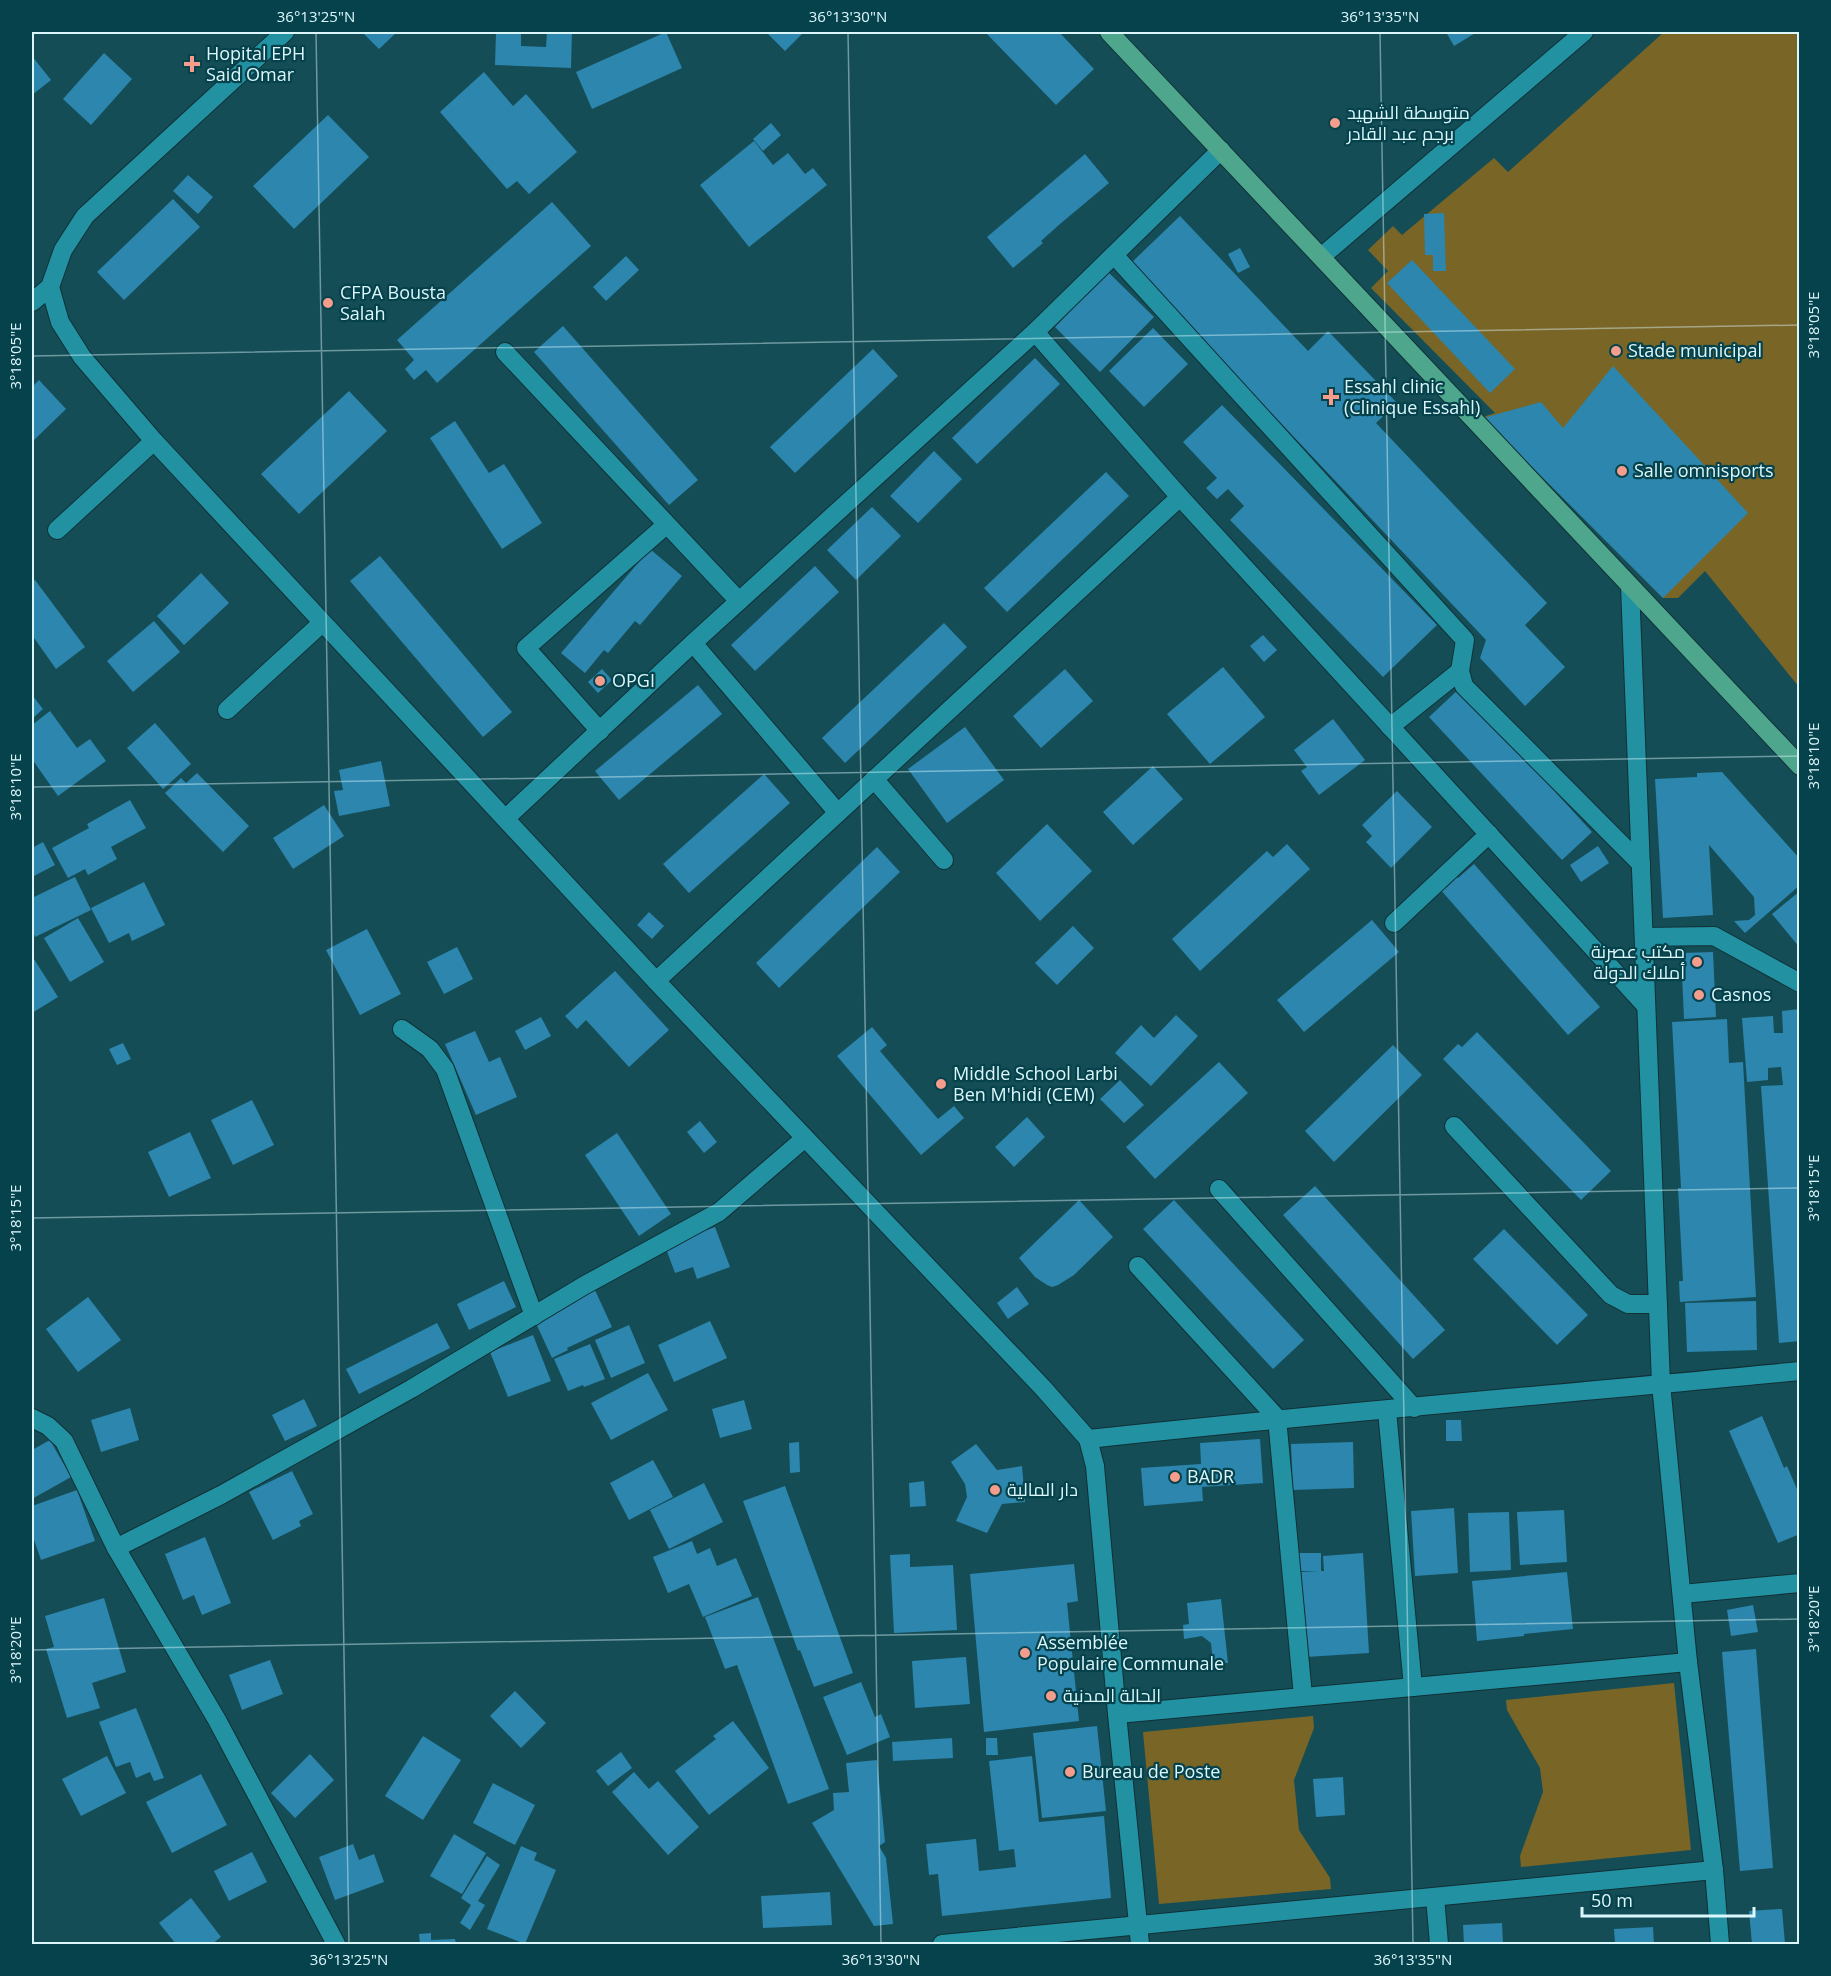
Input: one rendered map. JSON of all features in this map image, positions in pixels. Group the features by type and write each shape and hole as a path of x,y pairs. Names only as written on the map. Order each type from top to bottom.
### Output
{"main road":[{"path":"1109,32 1800,766"}],"street":[{"path":"32,302 50,286 63,250 85,216 285,32"},
{"path":"1321,256 1584,32"},
{"path":"506,818 693,643 1035,332 1221,150"},
{"path":"1114,255 1465,640 1460,671 1464,686 1641,864"},
{"path":"50,286 60,322 82,357 154,441 656,981 1043,1388 1088,1439 1095,1466 1140,1944"},
{"path":"1035,332 1180,497 1646,1006"},
{"path":"505,352 739,601"},
{"path":"57,530 154,441"},
{"path":"656,981 1180,497"},
{"path":"600,731 526,648 666,525"},
{"path":"1630,586 1661,1384 1688,1662 1720,1944"},
{"path":"227,710 322,623"},
{"path":"693,643 838,813"},
{"path":"1390,727 1460,671"},
{"path":"874,779 944,860"},
{"path":"1394,923 1489,834"},
{"path":"1644,937 1714,936 1800,983"},
{"path":"402,1029 430,1048 445,1069 534,1316"},
{"path":"1454,1126 1611,1295 1628,1304 1658,1304"},
{"path":"116,1548 221,1495 411,1389 585,1285 719,1212 805,1138"},
{"path":"1219,1189 1414,1408"},
{"path":"1138,1266 1277,1418 1303,1696"},
{"path":"1088,1439 1277,1418 1387,1411 1800,1371"},
{"path":"1387,1411 1413,1687"},
{"path":"32,1418 48,1426 64,1441 116,1548 217,1720 336,1944"},
{"path":"1682,1594 1800,1583"},
{"path":"1117,1714 1688,1662"},
{"path":"942,1944 1713,1870"},
{"path":"1435,1897 1439,1944"}],"shaded area":[{"name":"Stade municipal","path":"1664,32 1799,32 1799,687 1705,571 1678,598 1663,598 1483,417 1495,413 1371,288 1388,271 1368,250 1393,226 1402,235 1494,158 1508,172"},
{"path":"1674,1683 1691,1850 1521,1867 1520,1856 1543,1792 1540,1768 1507,1710 1506,1700"},
{"path":"1313,1716 1314,1728 1294,1780 1299,1830 1330,1878 1331,1889 1159,1904 1143,1732"}],"building":[{"path":"362,32 397,32 379,49"},
{"path":"496,32 521,32 521,46 546,47 547,32 572,32 571,68 495,65"},
{"path":"666,32 682,68 592,109 576,72"},
{"path":"766,32 804,32 785,51"},
{"path":"985,32 1059,32 1094,69 1056,105"},
{"path":"1446,32 1477,32 1454,46"},
{"path":"104,53 132,79 91,125 63,99"},
{"path":"32,56 51,80 32,95"},
{"path":"484,72 513,106 526,94 577,152 529,194 517,181 507,189 440,112"},
{"path":"328,115 369,157 294,229 253,186"},
{"path":"771,123 781,135 763,151 753,139"},
{"path":"754,141 773,165 788,153 805,174 813,168 827,185 749,247 700,185"},
{"path":"1085,154 1109,183 1013,268 987,237"},
{"path":"188,175 213,197 198,214 173,191"},
{"path":"173,199 200,227 124,300 97,272"},
{"path":"552,202 591,246 437,383 426,370 414,380 405,369 414,360 397,340"},
{"path":"1444,213 1446,271 1433,271 1433,255 1425,255 1424,214"},
{"path":"1180,216 1308,351 1328,331 1397,403 1376,423 1547,603 1525,625 1565,667 1525,706 1480,658 1486,640 1130,264"},
{"path":"1240,248 1250,267 1238,273 1228,254"},
{"path":"626,256 639,270 606,301 593,287"},
{"path":"1412,260 1515,369 1490,393 1387,283"},
{"path":"1108,272 1154,317 1100,372 1055,327"},
{"path":"563,326 698,480 669,505 534,352"},
{"path":"1153,328 1188,364 1144,407 1109,371"},
{"path":"873,349 898,376 795,473 770,447"},
{"path":"1035,358 1060,384 977,464 952,438"},
{"name":"Salle omnisports","path":"1613,366 1748,513 1663,598 1483,418 1541,402 1563,428"},
{"path":"39,380 66,409 32,442 32,387"},
{"path":"349,391 387,431 299,514 261,474"},
{"path":"1222,405 1437,625 1383,677 1230,520 1244,506 1228,489 1217,499 1206,488 1217,478 1183,442"},
{"path":"455,421 489,473 504,464 542,523 502,549 430,438"},
{"path":"934,451 962,479 918,523 890,496"},
{"path":"1106,472 1129,496 1007,612 984,588"},
{"path":"872,507 901,536 856,580 827,550"},
{"path":"650,549 682,576 640,625 635,621 608,653 604,650 585,673 561,653"},
{"path":"380,556 512,712 483,737 350,581"},
{"path":"815,566 839,592 755,671 731,645"},
{"path":"201,573 229,603 184,645 157,616"},
{"path":"35,580 85,647 56,669 32,635 32,582"},
{"path":"154,621 180,652 133,692 107,661"},
{"path":"944,623 967,647 845,763 822,738"},
{"path":"1263,635 1277,650 1264,662 1250,646"},
{"path":"1223,667 1265,717 1210,764 1167,714"},
{"name":"OPGI","path":"602,669 612,680 598,693 588,682"},
{"path":"1065,669 1093,701 1041,748 1013,716"},
{"path":"698,685 722,714 619,800 595,771"},
{"path":"1460,688 1592,832 1562,860 1429,717"},
{"path":"32,695 43,709 32,719"},
{"path":"50,711 77,748 90,739 106,761 58,796 32,759 32,725"},
{"path":"1333,719 1365,760 1319,795 1301,771 1307,767 1294,750"},
{"path":"155,723 191,764 163,789 127,748"},
{"path":"965,727 1004,780 947,823 908,769"},
{"path":"381,761 390,806 339,816 334,791 343,790 339,770"},
{"path":"1153,766 1183,799 1133,845 1103,812"},
{"path":"1722,772 1800,859 1800,885 1745,933 1734,921 1749,920 1755,915 1754,897 1709,845 1713,915 1663,918 1655,779 1697,777 1697,773"},
{"path":"197,773 249,826 223,852 165,793 181,778 186,783"},
{"path":"764,774 790,803 689,893 663,864"},
{"path":"1397,791 1432,827 1391,868 1366,842 1372,836 1362,825"},
{"path":"130,800 146,828 111,847 117,859 88,875 85,869 68,878 52,848 89,828 87,824"},
{"path":"324,805 344,836 293,869 273,838"},
{"path":"1047,824 1092,871 1040,921 996,873"},
{"path":"43,842 55,865 34,876 32,848"},
{"path":"1287,844 1310,869 1200,971 1172,939 1267,851 1273,857"},
{"path":"1598,846 1609,863 1581,882 1570,865"},
{"path":"877,847 900,872 779,988 756,963"},
{"path":"1474,864 1600,1007 1568,1035 1439,888 1455,874 1458,878"},
{"path":"75,877 91,910 35,937 32,929 32,898"},
{"path":"144,882 165,925 132,941 129,933 109,943 91,908"},
{"path":"1800,891 1800,948 1772,914"},
{"path":"649,912 664,926 652,939 637,925"},
{"path":"78,918 104,962 70,982 44,938"},
{"path":"1372,920 1399,952 1304,1032 1277,1000"},
{"path":"1073,926 1094,948 1057,985 1035,963"},
{"path":"367,929 401,994 360,1015 326,950"},
{"path":"457,947 473,979 444,994 427,962"},
{"name":"Casnos","path":"1713,952 1716,1017 1684,1019 1681,953"},
{"path":"34,959 58,997 32,1013 32,960"},
{"path":"615,971 669,1030 629,1067 586,1020 577,1029 565,1016"},
{"path":"1800,1009 1800,1341 1779,1343 1761,1086 1783,1085 1781,1067 1768,1068 1768,1080 1747,1082 1742,1018 1773,1016 1774,1033 1783,1033 1782,1011"},
{"path":"1176,1015 1198,1036 1151,1086 1115,1053 1141,1025 1154,1038"},
{"path":"541,1017 551,1036 525,1050 515,1031"},
{"path":"1727,1019 1729,1063 1743,1062 1756,1297 1680,1302 1679,1281 1683,1281 1678,1188 1681,1188 1672,1022"},
{"path":"872,1027 887,1045 880,1051 938,1119 954,1106 964,1118 921,1155 837,1056"},
{"path":"475,1031 489,1062 500,1057 517,1097 476,1115 445,1044"},
{"path":"1477,1032 1611,1171 1581,1200 1443,1059 1458,1044 1462,1047"},
{"path":"123,1043 131,1059 117,1065 109,1049"},
{"path":"1393,1045 1422,1075 1334,1162 1305,1131"},
{"path":"1219,1062 1248,1093 1155,1179 1126,1147"},
{"path":"1120,1080 1144,1105 1124,1123 1100,1099"},
{"path":"252,1100 274,1145 233,1165 211,1120"},
{"path":"1027,1117 1045,1137 1014,1167 995,1147"},
{"path":"700,1121 717,1142 704,1153 687,1132"},
{"path":"190,1132 211,1178 169,1197 148,1152"},
{"path":"617,1133 671,1214 639,1236 585,1155"},
{"path":"1315,1186 1445,1330 1413,1359 1283,1215"},
{"path":"1079,1200 1113,1237 1074,1275 1052,1287 1035,1277 1019,1258"},
{"path":"1174,1200 1304,1340 1273,1369 1143,1229"},
{"path":"715,1227 730,1267 697,1279 693,1267 675,1273 665,1246"},
{"path":"1504,1229 1588,1315 1557,1345 1473,1259"},
{"path":"504,1281 516,1307 469,1330 457,1304"},
{"path":"1017,1287 1029,1304 1008,1319 997,1303"},
{"path":"594,1288 612,1327 567,1348 568,1350 552,1358 533,1317"},
{"path":"88,1297 121,1340 78,1372 46,1329"},
{"path":"1756,1301 1757,1350 1687,1352 1685,1303"},
{"path":"710,1321 727,1358 674,1382 658,1345"},
{"path":"437,1323 450,1348 359,1394 346,1369"},
{"path":"629,1325 645,1363 611,1378 595,1340"},
{"path":"533,1335 551,1381 508,1397 490,1352"},
{"path":"590,1344 605,1379 568,1391 554,1359"},
{"path":"648,1373 668,1410 611,1440 591,1403"},
{"path":"304,1399 317,1426 285,1441 272,1415"},
{"path":"744,1400 752,1429 720,1438 712,1409"},
{"path":"130,1408 139,1440 101,1452 91,1420"},
{"path":"1762,1416 1784,1468 1787,1466 1800,1496 1800,1534 1778,1543 1729,1431"},
{"path":"1446,1420 1461,1420 1462,1441 1446,1441"},
{"path":"1260,1439 1263,1483 1202,1487 1203,1501 1144,1506 1141,1468 1201,1464 1200,1443"},
{"path":"50,1440 71,1477 32,1499 32,1450"},
{"path":"799,1442 800,1472 790,1473 789,1443"},
{"path":"1353,1442 1354,1488 1293,1490 1291,1444"},
{"name":"دار المالية","path":"976,1444 997,1470 1022,1466 1025,1502 1002,1504 987,1533 956,1521 967,1497 965,1484 951,1462"},
{"path":"653,1460 673,1497 629,1520 610,1483"},
{"path":"292,1471 313,1514 299,1521 301,1526 273,1540 249,1492"},
{"path":"924,1481 926,1506 910,1507 909,1483"},
{"path":"704,1483 723,1522 669,1549 650,1510"},
{"path":"785,1486 853,1673 814,1687 800,1650 798,1651 743,1501"},
{"path":"77,1490 95,1541 41,1560 32,1534 32,1506"},
{"path":"1454,1508 1458,1573 1415,1576 1411,1511"},
{"path":"1564,1510 1567,1562 1520,1565 1517,1512"},
{"path":"1509,1512 1511,1570 1470,1572 1468,1513"},
{"path":"205,1537 231,1603 202,1615 194,1595 183,1600 165,1554"},
{"path":"692,1541 697,1554 710,1548 717,1566 736,1558 752,1596 703,1617 689,1584 668,1593 653,1557"},
{"path":"1297,1553 1321,1553 1321,1571 1324,1571 1323,1556 1363,1553 1369,1653 1306,1657 1301,1572 1319,1571 1298,1571"},
{"path":"910,1554 910,1567 953,1565 957,1630 894,1633 890,1555"},
{"name":"Assemblée Populaire Communale","path":"1074,1564 1078,1601 1067,1603 1079,1721 984,1732 970,1574"},
{"path":"1567,1572 1573,1629 1477,1641 1472,1581"},
{"path":"758,1597 829,1789 788,1804 737,1665 725,1669 705,1617"},
{"path":"104,1598 126,1672 92,1683 100,1708 67,1718 46,1649 54,1647 45,1616"},
{"path":"1221,1599 1228,1663 1213,1664 1211,1643 1202,1636 1184,1639 1183,1625 1189,1624 1187,1603"},
{"path":"1753,1605 1758,1632 1731,1636 1727,1610"},
{"path":"1756,1649 1773,1868 1740,1871 1722,1652"},
{"path":"966,1657 970,1704 915,1708 912,1661"},
{"path":"270,1660 283,1694 242,1710 229,1675"},
{"path":"861,1682 875,1717 881,1714 890,1737 847,1755 823,1697"},
{"path":"515,1691 546,1723 521,1748 490,1716"},
{"path":"136,1708 164,1778 154,1781 150,1772 136,1778 130,1762 116,1767 99,1722"},
{"path":"733,1721 769,1768 709,1815 675,1771 716,1739 713,1736"},
{"name":"Bureau de Poste","path":"1097,1726 1106,1811 1042,1818 1033,1733"},
{"path":"423,1736 461,1760 423,1820 385,1796"},
{"path":"952,1738 953,1758 893,1761 892,1742"},
{"path":"986,1738 997,1738 998,1755 986,1755"},
{"path":"621,1752 632,1768 608,1786 596,1771"},
{"path":"310,1754 334,1780 295,1818 271,1793"},
{"path":"107,1756 126,1793 81,1816 62,1779"},
{"path":"1032,1756 1039,1822 1104,1816 1111,1898 942,1916 938,1874 929,1875 926,1844 976,1839 979,1871 1016,1867 1014,1849 999,1851 989,1761"},
{"path":"877,1760 885,1842 879,1846 886,1858 893,1924 874,1926 812,1823 834,1810 833,1793 849,1792 846,1763"},
{"path":"634,1772 649,1789 658,1781 699,1827 668,1855 612,1792"},
{"path":"201,1774 227,1825 172,1853 146,1802"},
{"path":"1343,1777 1345,1815 1316,1817 1313,1779"},
{"path":"493,1783 535,1805 515,1845 473,1823"},
{"path":"454,1834 486,1853 462,1894 430,1876"},
{"path":"353,1844 359,1860 374,1854 384,1882 335,1900 319,1857"},
{"path":"521,1846 537,1853 534,1860 556,1870 525,1944 487,1929"},
{"path":"252,1852 267,1882 229,1901 214,1871"},
{"path":"487,1856 500,1865 478,1901 485,1905 470,1930 460,1923 471,1905 461,1898"},
{"path":"830,1892 832,1925 763,1928 761,1896"},
{"path":"191,1898 221,1937 212,1944 176,1944 159,1923"},
{"path":"1782,1909 1785,1944 1752,1944 1749,1911"},
{"path":"1502,1923 1503,1944 1464,1944 1463,1925"},
{"path":"1653,1927 1654,1944 1615,1944 1614,1929"},
{"path":"431,1933 431,1940 455,1939 456,1944 420,1944 419,1934"}],"place":[{"name":"Hopital EPH Said Omar","path":"192,64"},
{"name":"متوسطة الشهيد برجم عبد القادر","path":"1335,123"},
{"name":"CFPA Bousta Salah","path":"328,303"},
{"name":"Stade municipal","path":"1616,351"},
{"name":"Essahl clinic (Clinique Essahl)","path":"1331,397"},
{"name":"Salle omnisports","path":"1622,471"},
{"name":"OPGI","path":"600,681"},
{"name":"مكتب عصرنة أملاك الدولة","path":"1697,962"},
{"name":"Casnos","path":"1699,995"},
{"name":"Middle School Larbi Ben M'hidi (CEM)","path":"941,1084"},
{"name":"BADR","path":"1175,1477"},
{"name":"دار المالية","path":"995,1490"},
{"name":"Assemblée Populaire Communale","path":"1025,1653"},
{"name":"الحالة المدنية","path":"1051,1696"},
{"name":"Bureau de Poste","path":"1070,1772"}]}
